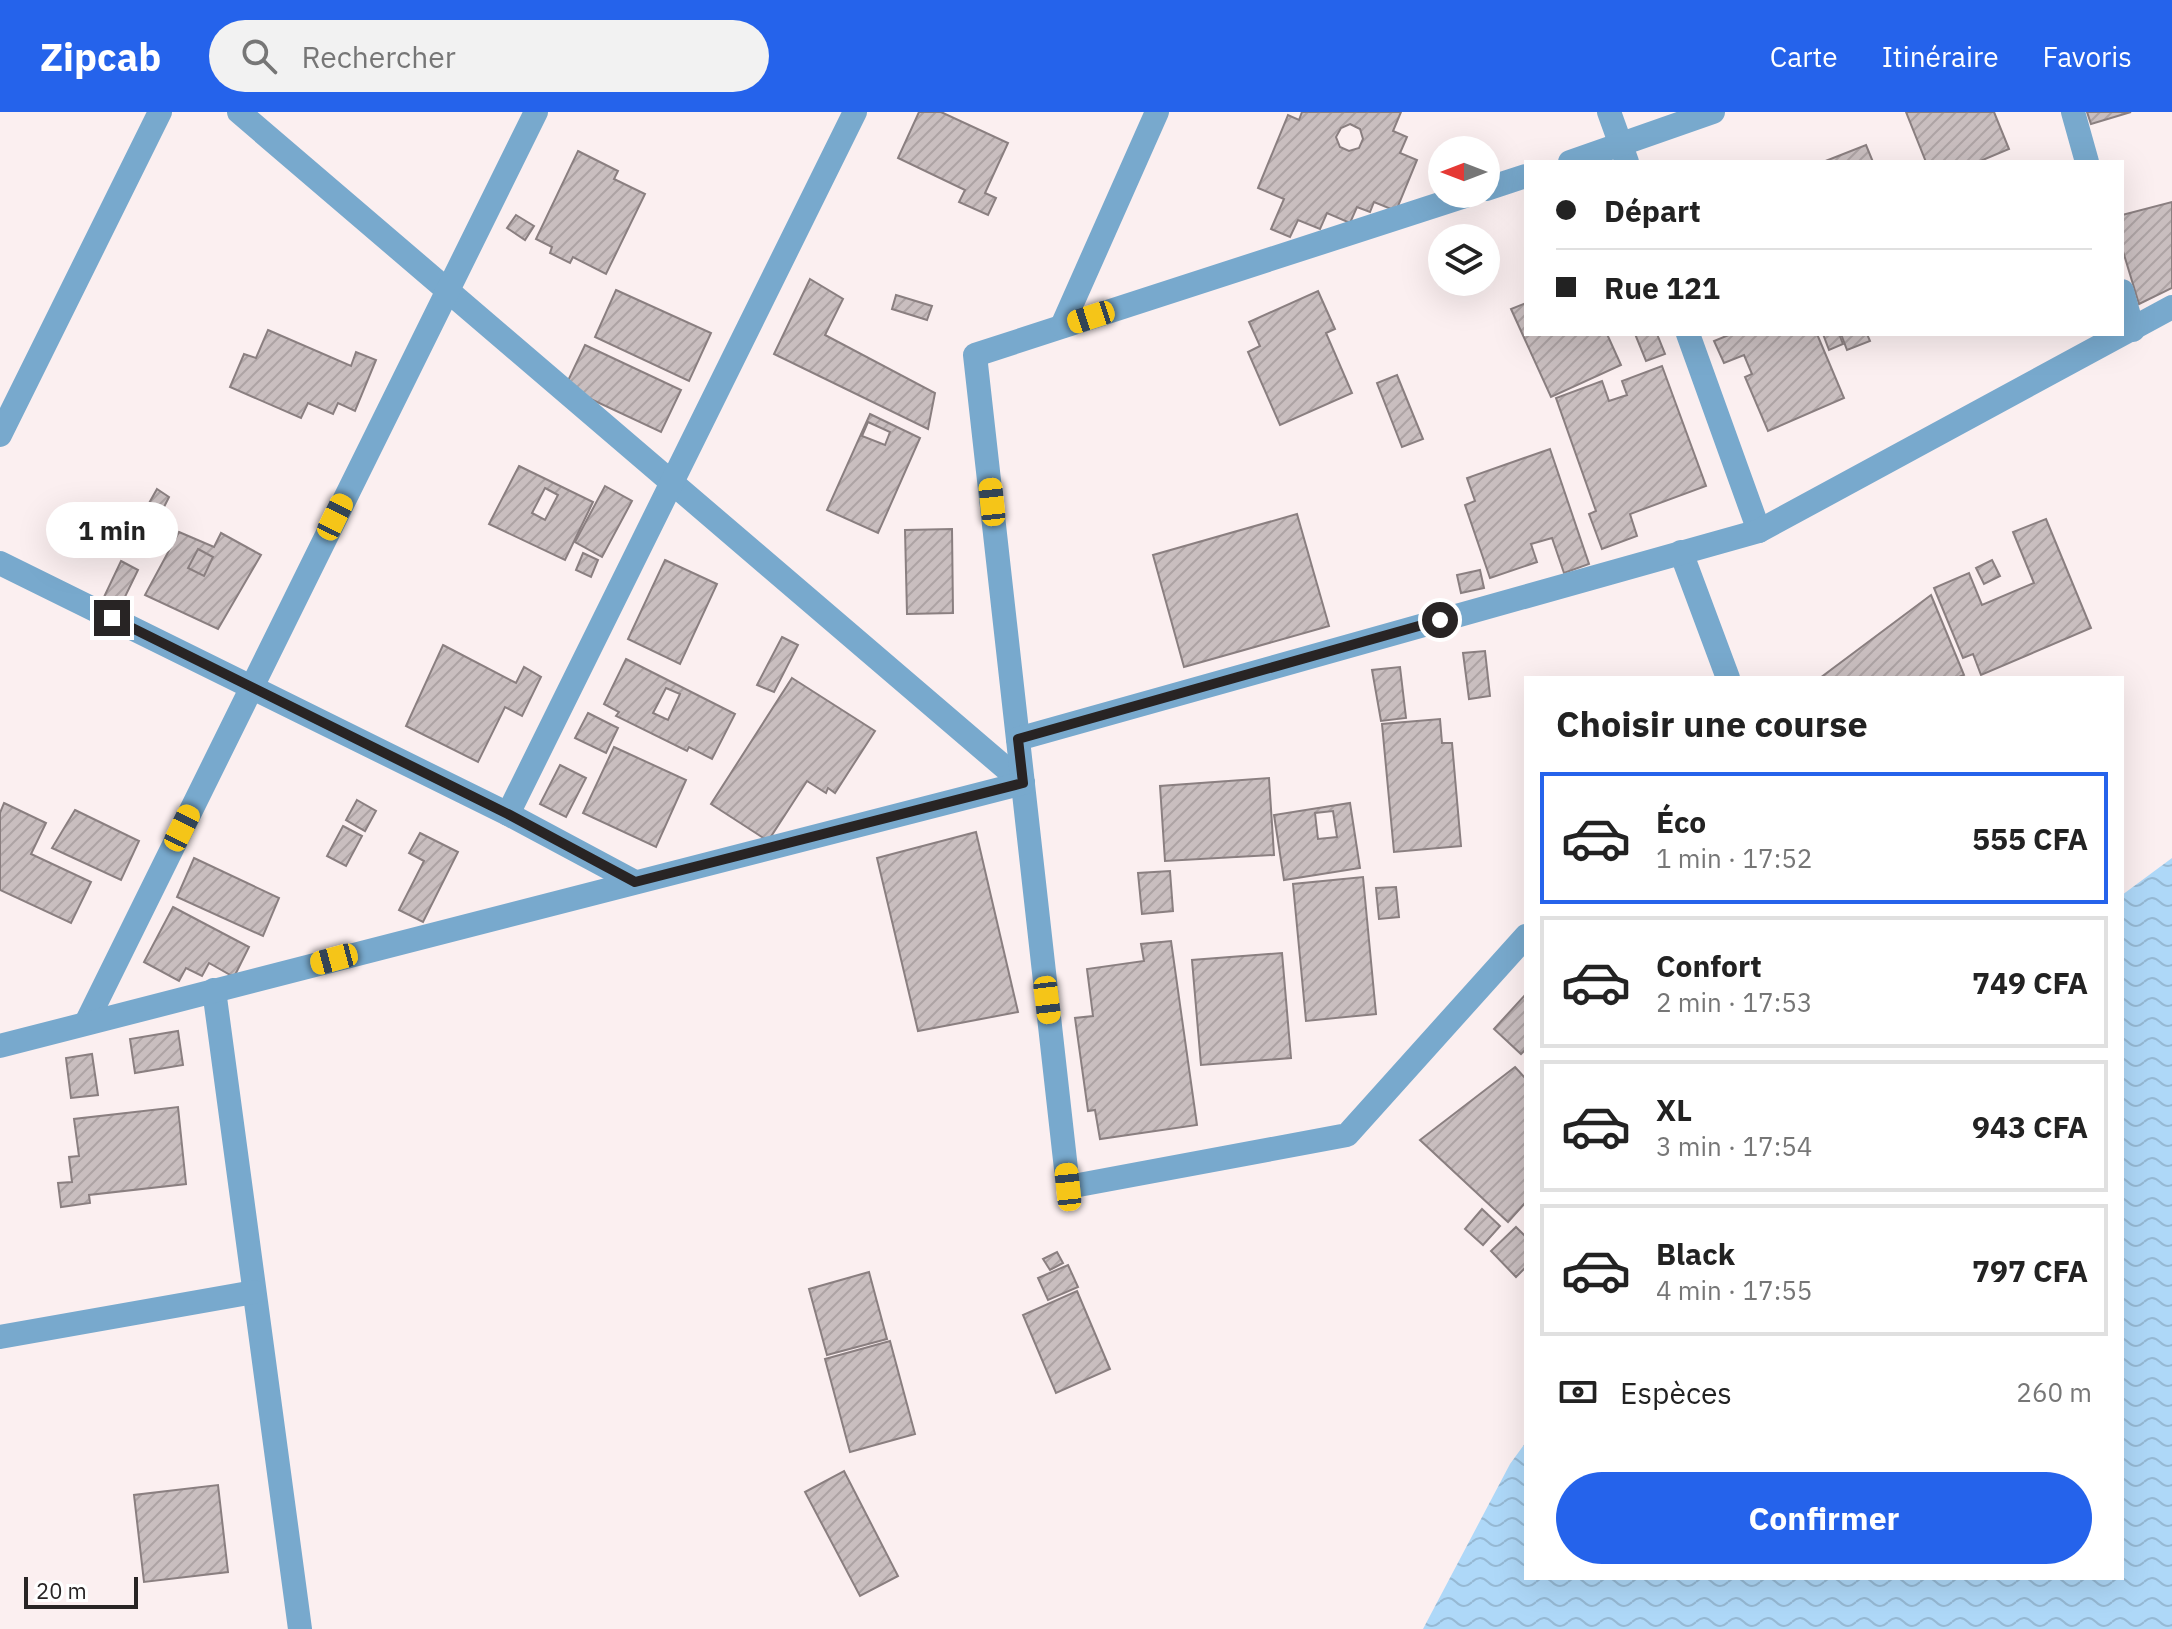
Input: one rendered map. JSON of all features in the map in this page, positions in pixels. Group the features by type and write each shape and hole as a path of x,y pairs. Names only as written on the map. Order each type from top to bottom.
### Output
{"street":[{"path":"0,435 160,112"},
{"path":"239,112 1023,783"},
{"path":"86,1023 536,112"},
{"path":"508,814 855,112"},
{"path":"1062,326 1157,112"},
{"path":"1609,112 1624,154"},
{"path":"1584,160 1624,154 1713,112"},
{"path":"2073,112 2086,160"},
{"path":"1500,184 1524,177"},
{"path":"1428,208 975,355 1068,1187 1347,1135 1524,938"},
{"path":"2124,298 2133,330"},
{"path":"2124,335 2172,307"},
{"path":"1689,336 1759,531"},
{"path":"1018,739 1759,531 2122,336"},
{"path":"1681,552 1727,676"},
{"path":"0,563 508,814 635,882"},
{"path":"0,1046 1023,783"},
{"path":"214,990 300,1629"},
{"path":"0,1337 254,1292"}],"water":[{"path":"2172,858 2172,1629 1423,1629 1510,1464 1524,1445 1524,1580 2124,1580 2124,894"}],"building":[{"path":"919,112 941,112 1008,143 985,193 996,198 988,215 959,202 965,190 898,158"},
{"path":"1302,112 1401,112 1393,131 1407,137 1400,153 1417,160 1396,211 1374,202 1370,212 1357,207 1350,223 1327,213 1320,229 1298,220 1290,237 1271,229 1284,199 1258,188 1288,115 1299,120","holes":["1350,124 1360,129 1363,139 1359,148 1349,151 1340,147 1336,137 1341,128"]},
{"path":"1906,112 1994,112 2009,149 1983,160 1925,160"},
{"path":"2087,112 2131,112 2091,124"},
{"path":"1866,145 1872,160 1828,160"},
{"path":"578,151 618,171 614,179 645,194 606,274 573,257 570,263 550,253 552,247 536,239"},
{"path":"2172,202 2172,288 2139,304 2124,255 2124,214"},
{"path":"516,215 534,226 525,240 507,228"},
{"path":"810,279 843,299 825,335 935,393 928,429 774,354"},
{"path":"616,290 711,333 689,381 595,337"},
{"path":"1318,291 1335,329 1326,333 1352,393 1280,425 1248,352 1260,346 1249,322"},
{"path":"896,295 932,306 927,320 892,309"},
{"path":"1524,304 1524,336 1608,336 1621,365 1551,397 1511,309"},
{"path":"268,330 351,366 356,352 376,360 355,411 338,403 333,414 308,403 301,418 230,387 244,354 256,358"},
{"path":"1636,336 1658,336 1665,354 1646,361"},
{"path":"1726,336 1818,336 1844,398 1768,431 1745,377 1752,374 1744,355 1724,363 1714,341"},
{"path":"1824,336 1840,336 1843,344 1829,350"},
{"path":"1842,336 1868,336 1870,341 1847,350"},
{"path":"585,345 681,390 661,432 565,387"},
{"path":"1662,366 1706,486 1630,514 1637,536 1602,549 1589,514 1596,511 1556,398 1602,381 1609,401 1627,395 1622,381"},
{"path":"1397,375 1423,439 1402,447 1377,383"},
{"path":"870,414 920,438 878,533 827,510","holes":["868,422 890,432 885,445 862,436"]},
{"path":"1550,449 1589,564 1564,573 1552,538 1531,544 1537,562 1490,578 1465,505 1475,501 1467,478"},
{"path":"519,466 593,502 565,560 489,524","holes":["545,488 558,495 545,520 532,513"]},
{"path":"605,486 632,501 602,557 575,542"},
{"path":"157,489 169,497 161,513 148,505"},
{"path":"1297,514 1329,626 1184,667 1153,555"},
{"path":"2046,519 2091,628 1981,675 1973,654 1963,658 1934,588 1969,573 1982,605 2034,583 2013,532"},
{"path":"952,529 953,613 907,614 905,530"},
{"path":"179,532 214,547 221,533 261,555 218,629 145,595"},
{"path":"198,549 213,557 204,576 188,568"},
{"path":"583,553 598,560 591,577 576,570"},
{"path":"665,560 717,584 680,664 628,639"},
{"path":"1992,560 2000,576 1984,584 1976,568"},
{"path":"121,561 138,570 121,605 104,597"},
{"path":"1480,570 1484,588 1461,593 1457,575"},
{"path":"1931,595 1964,675 1961,676 1823,676"},
{"path":"782,637 798,645 774,692 757,685"},
{"path":"443,645 516,683 524,667 541,677 522,716 505,707 478,762 406,726"},
{"path":"1485,651 1490,696 1469,699 1463,653"},
{"path":"626,659 735,714 712,759 689,747 687,751 616,716 619,712 604,704","holes":["666,688 680,694 668,720 653,713"]},
{"path":"1400,667 1406,718 1381,721 1372,670"},
{"path":"792,678 875,731 835,793 828,788 826,793 807,781 768,841 711,804"},
{"path":"588,713 618,728 606,753 575,738"},
{"path":"1440,719 1442,743 1452,743 1461,846 1394,852 1382,724"},
{"path":"614,747 686,780 656,847 583,813"},
{"path":"560,765 586,778 566,817 540,804"},
{"path":"1269,778 1274,855 1165,861 1160,786"},
{"path":"357,800 376,811 365,831 346,820"},
{"path":"4,803 46,823 31,854 91,882 71,923 0,890 0,813"},
{"path":"1350,803 1360,868 1284,880 1274,815","holes":["1333,811 1337,837 1318,839 1315,813"]},
{"path":"75,810 139,841 121,880 52,848"},
{"path":"343,826 362,836 346,866 327,856"},
{"path":"976,832 1018,1012 918,1031 877,858"},
{"path":"420,833 458,852 423,922 399,910 424,861 409,853"},
{"path":"194,858 279,898 263,936 177,897"},
{"path":"1170,871 1173,911 1142,914 1138,873"},
{"path":"1363,877 1376,1014 1306,1021 1293,884"},
{"path":"1396,887 1399,917 1379,919 1376,888"},
{"path":"173,907 249,947 234,977 209,963 202,976 186,968 179,981 144,962"},
{"path":"1171,941 1197,1125 1100,1139 1095,1110 1088,1111 1075,1018 1093,1016 1087,969 1144,961 1141,944"},
{"path":"1282,953 1291,1058 1201,1065 1192,960"},
{"path":"1524,996 1524,1051 1521,1054 1494,1029"},
{"path":"178,1031 183,1065 135,1073 130,1039"},
{"path":"92,1054 98,1095 71,1098 66,1058"},
{"path":"1515,1067 1524,1077 1524,1204 1508,1222 1420,1140"},
{"path":"178,1107 186,1184 89,1195 90,1203 61,1207 58,1183 72,1182 69,1157 79,1156 74,1119"},
{"path":"1482,1209 1500,1226 1483,1245 1465,1229"},
{"path":"1516,1227 1524,1235 1524,1269 1516,1277 1491,1251"},
{"path":"1057,1252 1063,1263 1050,1270 1043,1259"},
{"path":"1068,1265 1078,1287 1048,1300 1038,1278"},
{"path":"869,1272 887,1339 827,1355 809,1289"},
{"path":"1077,1291 1110,1369 1056,1393 1023,1315"},
{"path":"890,1341 915,1434 850,1452 825,1359"},
{"path":"844,1471 898,1576 860,1596 805,1492"},
{"path":"218,1485 228,1572 144,1582 134,1495"}],"route":[{"path":"112,618 508,814 635,882 1023,783 1018,739 1440,620"}]}
